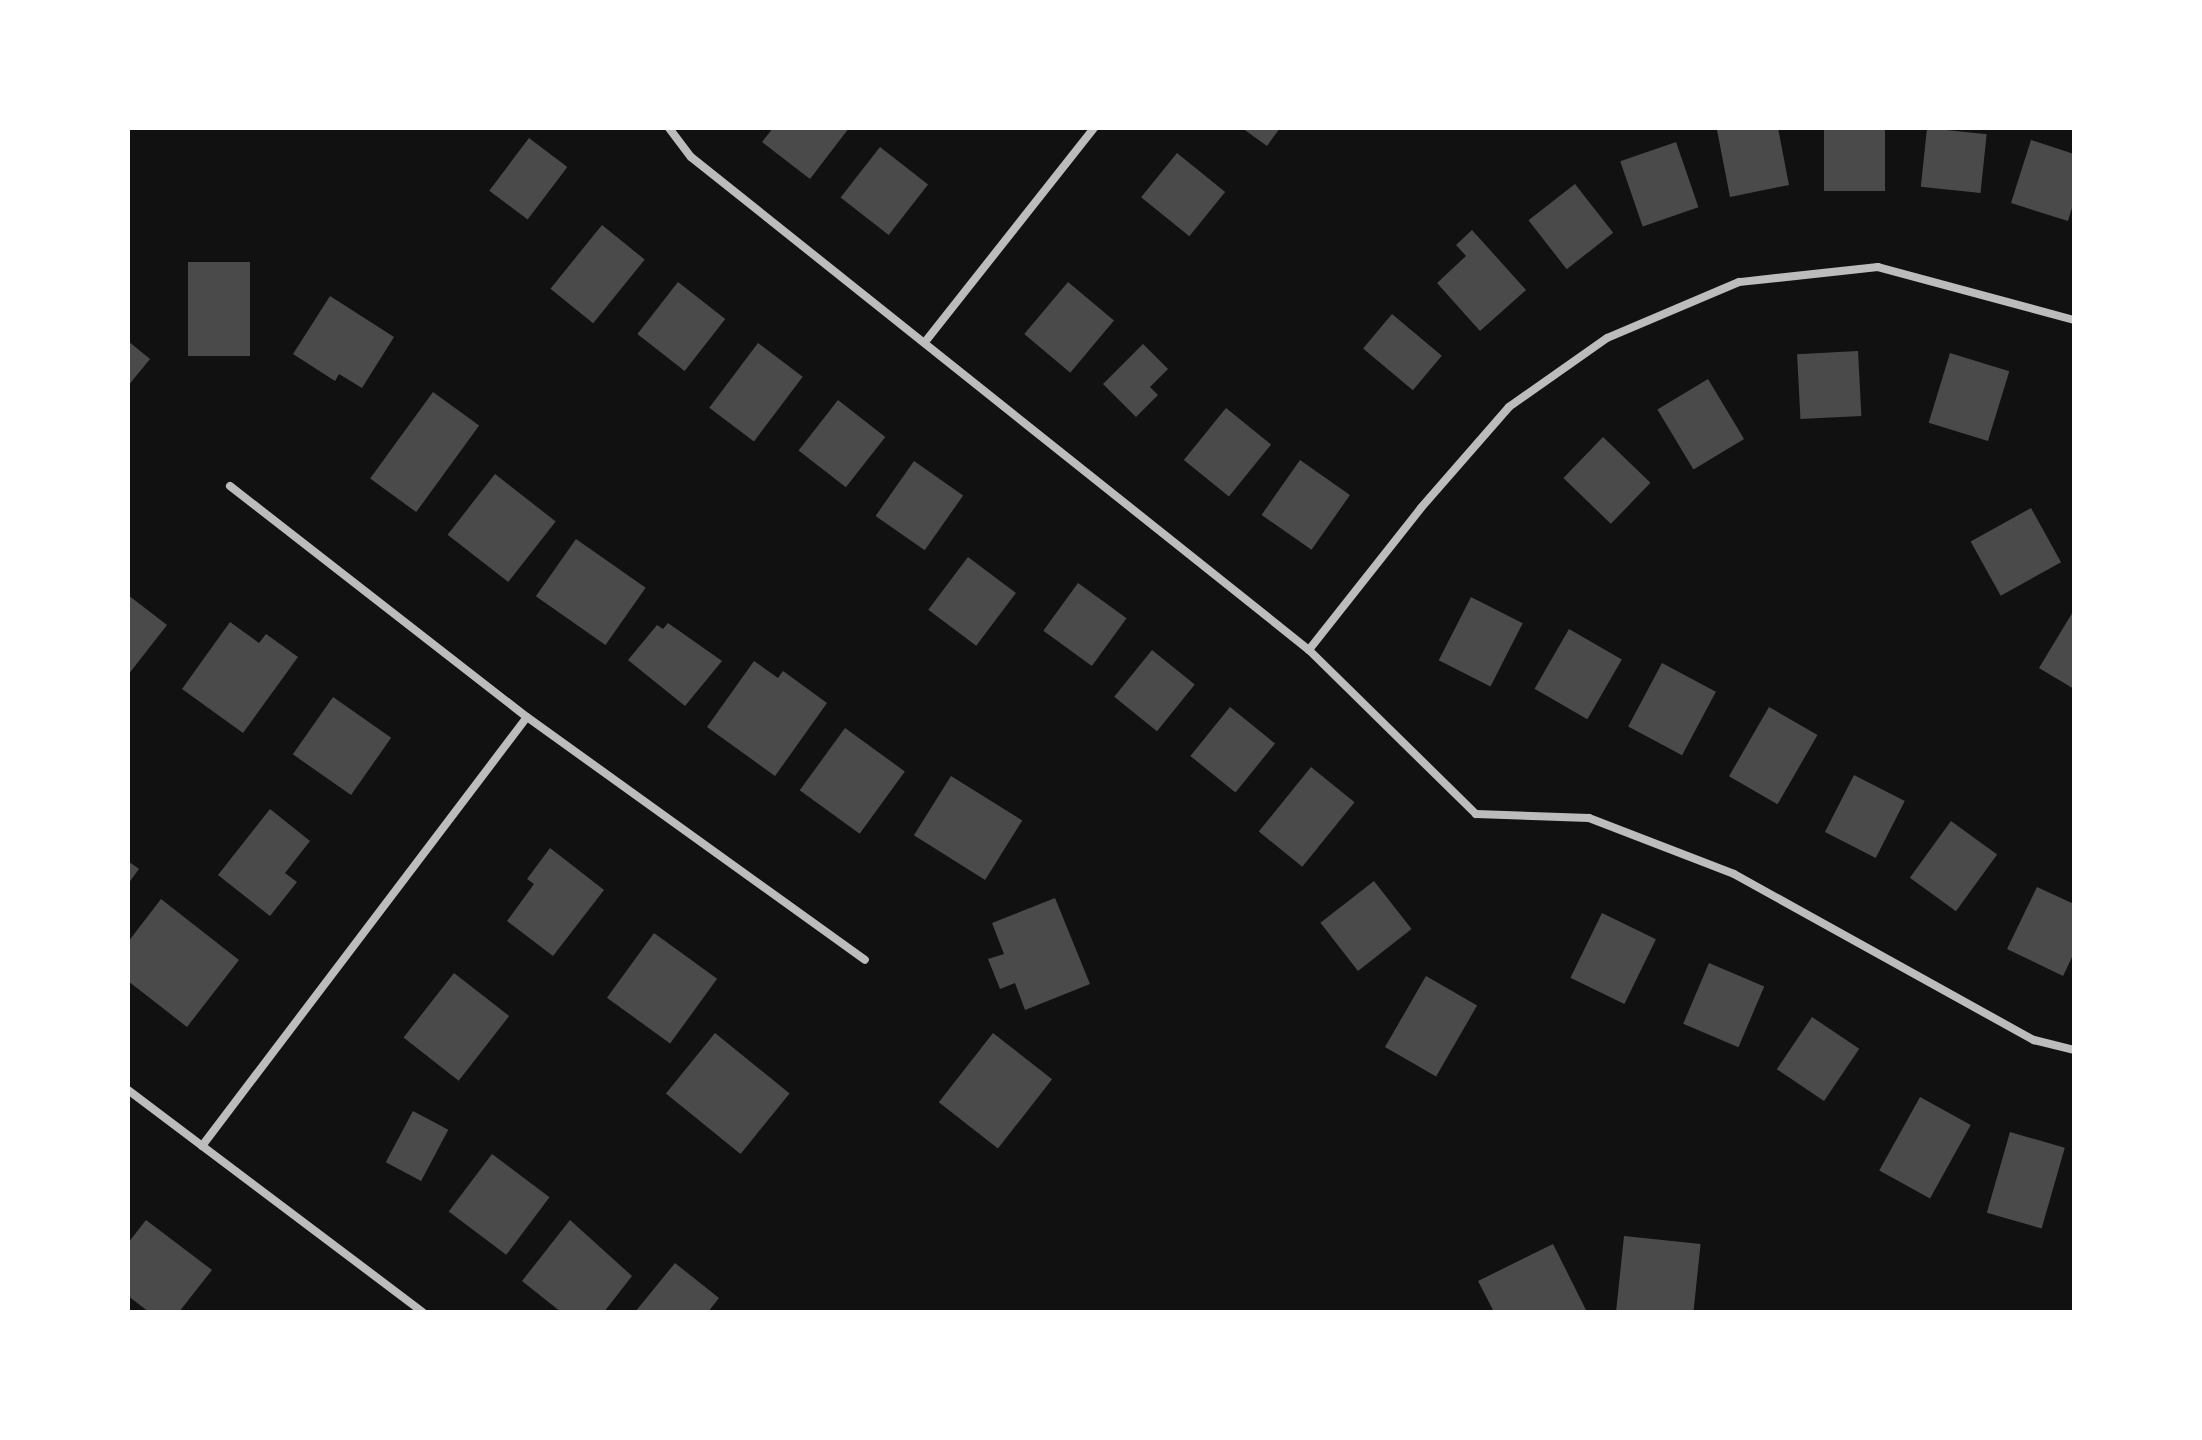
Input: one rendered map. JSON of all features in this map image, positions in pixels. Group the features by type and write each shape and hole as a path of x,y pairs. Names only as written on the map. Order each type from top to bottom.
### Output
{"street":[{"path":"669,128 691,157 1309,650 1476,814 1589,818 1734,874 2034,1040 2074,1050"},
{"path":"925,342 1094,128"},
{"path":"1309,650 1421,508 1509,407 1607,338 1739,282 1878,267 2074,320"},
{"path":"230,486 527,717 865,960"},
{"path":"202,1146 527,717"},
{"path":"128,1090 423,1312"}],"building":[{"path":"773,128 849,128 810,179 762,142"},
{"path":"1242,128 1280,128 1267,146"},
{"path":"1778,128 1789,185 1730,197 1717,130"},
{"path":"1824,128 1885,128 1885,191 1824,191"},
{"path":"1927,128 1987,134 1981,193 1921,187"},
{"path":"529,138 567,167 528,220 489,191"},
{"path":"2031,140 2074,154 2074,201 2068,221 2011,203"},
{"path":"1676,142 1698,207 1643,226 1620,161"},
{"path":"880,147 928,185 889,235 841,197"},
{"path":"1177,153 1225,192 1189,236 1141,197"},
{"path":"1575,184 1613,233 1567,269 1529,220"},
{"path":"602,225 645,260 593,323 550,289"},
{"path":"1472,230 1526,290 1480,331 1437,283 1466,256 1456,245"},
{"path":"188,262 250,262 250,356 188,356"},
{"path":"678,282 725,319 685,371 637,334"},
{"path":"1068,282 1114,321 1070,373 1024,334"},
{"path":"330,296 394,337 362,388 339,374 335,381 293,354"},
{"path":"1392,314 1442,356 1413,390 1363,348"},
{"path":"128,341 150,359 128,386"},
{"path":"758,343 803,377 754,441 709,408"},
{"path":"1143,344 1168,369 1150,387 1158,395 1136,417 1103,384"},
{"path":"1858,351 1861,416 1800,419 1797,354"},
{"path":"1950,353 2009,371 1988,441 1929,423"},
{"path":"1708,379 1744,439 1693,469 1657,409"},
{"path":"433,392 479,426 416,512 370,479"},
{"path":"838,400 885,437 846,487 799,450"},
{"path":"1226,408 1271,445 1229,497 1184,460"},
{"path":"1603,437 1650,483 1611,524 1563,478"},
{"path":"1300,460 1350,495 1312,550 1262,515"},
{"path":"914,461 963,495 925,550 876,516"},
{"path":"495,474 556,521 508,582 448,535"},
{"path":"2031,508 2061,562 2001,596 1971,541"},
{"path":"576,539 646,588 605,645 536,596"},
{"path":"968,557 1016,593 976,646 928,610"},
{"path":"1078,583 1127,618 1092,666 1043,631"},
{"path":"128,595 167,625 128,675"},
{"path":"1471,597 1523,623 1490,687 1439,660"},
{"path":"2074,610 2074,689 2039,668"},
{"path":"230,622 259,643 266,634 298,657 243,733 182,689"},
{"path":"668,623 722,661 685,706 628,660 657,625 663,629"},
{"path":"1569,629 1622,660 1587,719 1534,689"},
{"path":"1152,650 1195,685 1157,731 1114,697"},
{"path":"754,661 778,678 783,671 827,703 775,776 707,727"},
{"path":"1662,663 1716,692 1682,755 1628,727"},
{"path":"333,697 391,738 351,795 293,754"},
{"path":"1230,707 1275,744 1235,792 1190,756"},
{"path":"1769,707 1817,735 1777,804 1729,776"},
{"path":"845,728 905,771 860,834 800,790"},
{"path":"1311,767 1355,802 1302,867 1259,832"},
{"path":"1854,775 1905,801 1876,858 1825,832"},
{"path":"951,776 1022,821 985,880 914,835"},
{"path":"270,809 310,841 285,873 297,882 270,916 218,875"},
{"path":"1951,821 1997,855 1956,911 1910,878"},
{"path":"550,848 604,890 553,956 507,921 534,884 527,879"},
{"path":"128,861 139,869 128,884"},
{"path":"1374,881 1412,929 1358,971 1320,923"},
{"path":"2037,887 2074,904 2074,953 2063,976 2007,949"},
{"path":"1055,898 1090,984 1025,1010 1015,983 1000,989 988,959 1004,954 992,923"},
{"path":"161,899 239,960 187,1027 128,981 128,942"},
{"path":"1602,913 1656,939 1624,1004 1570,978"},
{"path":"654,933 717,979 670,1044 607,998"},
{"path":"1709,963 1764,986 1738,1047 1683,1024"},
{"path":"454,973 509,1016 459,1081 404,1038"},
{"path":"1426,976 1477,1006 1436,1077 1385,1047"},
{"path":"1812,1017 1859,1049 1824,1101 1777,1069"},
{"path":"715,1033 790,1093 741,1154 666,1094"},
{"path":"993,1033 1052,1079 998,1149 939,1102"},
{"path":"1920,1097 1971,1125 1930,1199 1879,1170"},
{"path":"413,1111 448,1130 421,1181 386,1162"},
{"path":"2010,1132 2065,1148 2042,1228 1987,1213"},
{"path":"492,1154 550,1197 506,1255 449,1212"},
{"path":"146,1220 212,1270 179,1312 149,1312 128,1296 128,1243"},
{"path":"570,1220 632,1276 604,1312 561,1312 522,1281"},
{"path":"1624,1236 1701,1244 1693,1312 1616,1312"},
{"path":"1553,1244 1587,1312 1494,1312 1478,1281"},
{"path":"675,1263 719,1298 708,1312 635,1312"}]}
